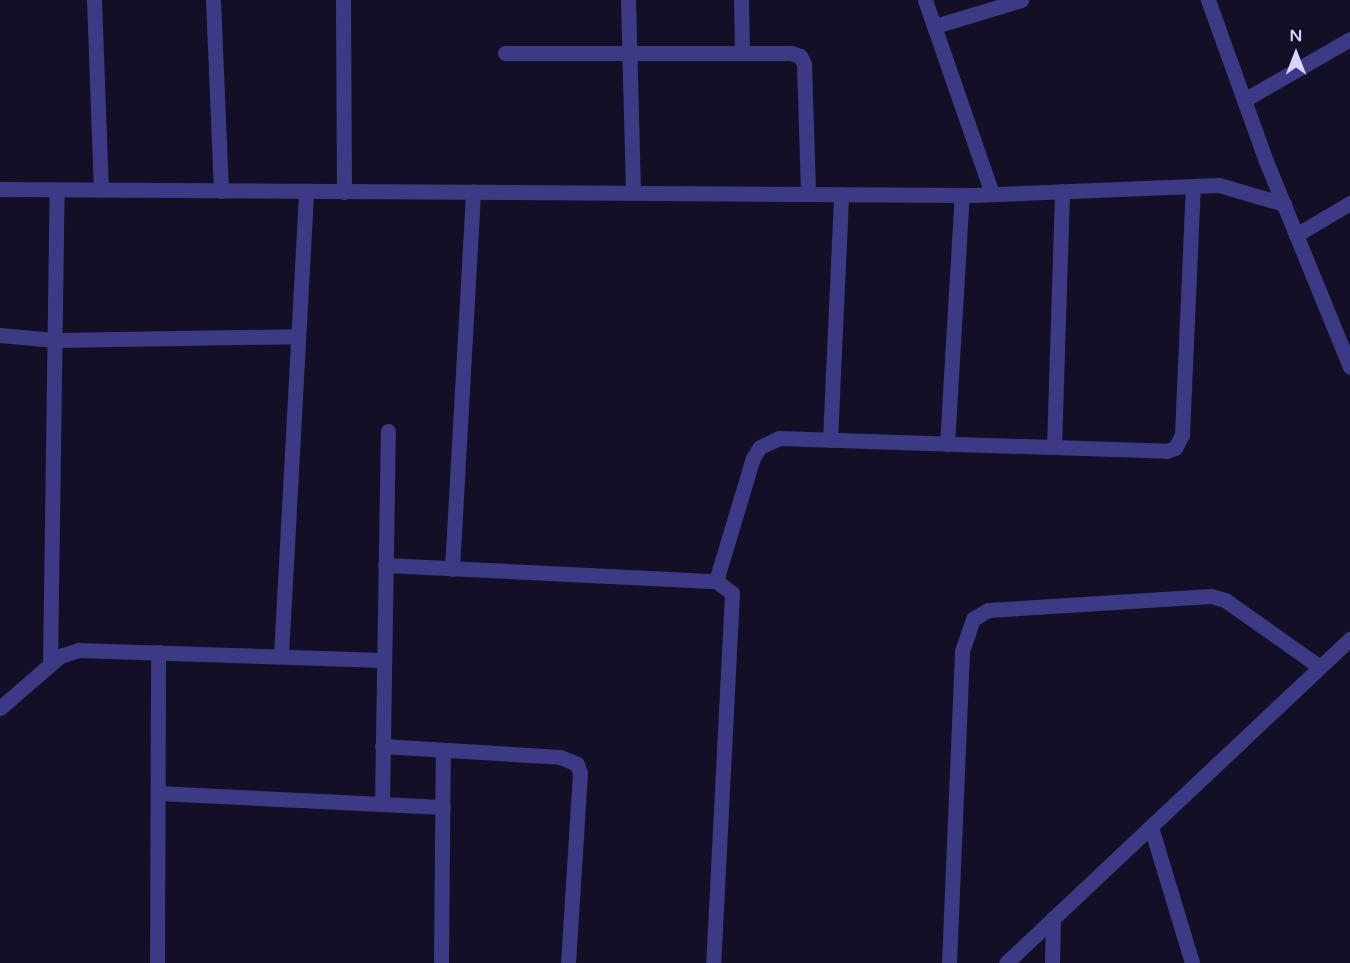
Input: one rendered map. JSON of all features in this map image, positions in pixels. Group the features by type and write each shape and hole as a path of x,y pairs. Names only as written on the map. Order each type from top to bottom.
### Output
{"street":[{"path":"94,0 101,190"},
{"path":"213,0 221,191"},
{"path":"343,0 344,192"},
{"path":"628,0 633,193"},
{"path":"741,0 742,52"},
{"path":"925,0 992,194"},
{"path":"935,27 1021,0"},
{"path":"1208,0 1284,204 1350,367"},
{"path":"1244,100 1350,39"},
{"path":"504,53 791,52 801,56 804,64 808,194"},
{"path":"716,582 760,447 779,438 1167,451 1179,442 1192,186"},
{"path":"0,189 962,195 1229,186 1284,204"},
{"path":"50,665 57,190"},
{"path":"281,656 306,191"},
{"path":"1054,447 1062,191"},
{"path":"452,569 473,192"},
{"path":"830,440 841,194"},
{"path":"947,444 962,195"},
{"path":"1296,235 1350,203"},
{"path":"0,335 55,340 298,336"},
{"path":"382,804 382,660 388,431"},
{"path":"385,565 716,582 726,585 735,603 713,963"},
{"path":"949,963 962,651 973,620 988,610 1204,595 1225,600 1320,667"},
{"path":"1006,963 1350,639"},
{"path":"0,708 50,665 79,650 382,660"},
{"path":"157,963 158,652"},
{"path":"382,746 560,757 577,764 580,773 568,963"},
{"path":"441,963 443,750"},
{"path":"158,793 443,807"},
{"path":"1150,827 1192,963"},
{"path":"1052,963 1053,918"}]}
